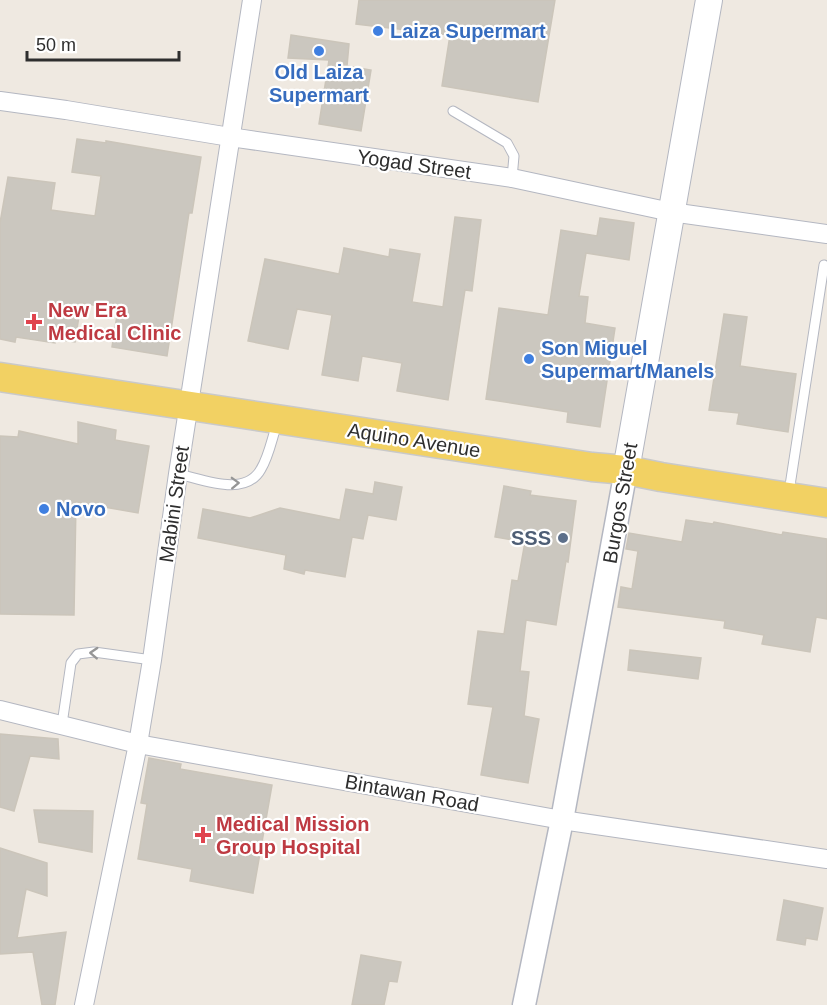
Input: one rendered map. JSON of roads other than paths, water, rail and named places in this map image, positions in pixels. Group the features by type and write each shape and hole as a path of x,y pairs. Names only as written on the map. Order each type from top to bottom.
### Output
{"main road":[{"name":"Burgos Street","path":"626,470 709,0"},
{"name":"Aquino Avenue","path":"0,376 278,420 626,470 827,503"}],"street":[{"name":"Mabini Street","path":"84,1005 138,744 252,0"},
{"name":"Yogad Street","path":"0,101 230,137 512,177 671,212 827,234"},
{"name":"Burgos Street","path":"524,1005 562,820 626,470"},
{"name":"Bintawan Road","path":"0,710 138,744 562,820 827,859"}],"lane":[{"path":"453,111 507,143 514,156 512,177"},
{"path":"788,498 824,265"},
{"path":"178,474 234,485 250,481 262,469 278,420"},
{"path":"62,724 71,663 78,654 94,652 152,660"}],"place":[{"name":"Laiza Supermart","path":"378,31"},
{"name":"Old Laiza Supermart","path":"319,51"},
{"name":"New Era Medical Clinic","path":"34,322"},
{"name":"Son Miguel Supermart/Manels","path":"529,359"},
{"name":"Novo","path":"44,509"},
{"name":"SSS","path":"563,538"},
{"name":"Medical Mission Group Hospital","path":"203,835"}]}
